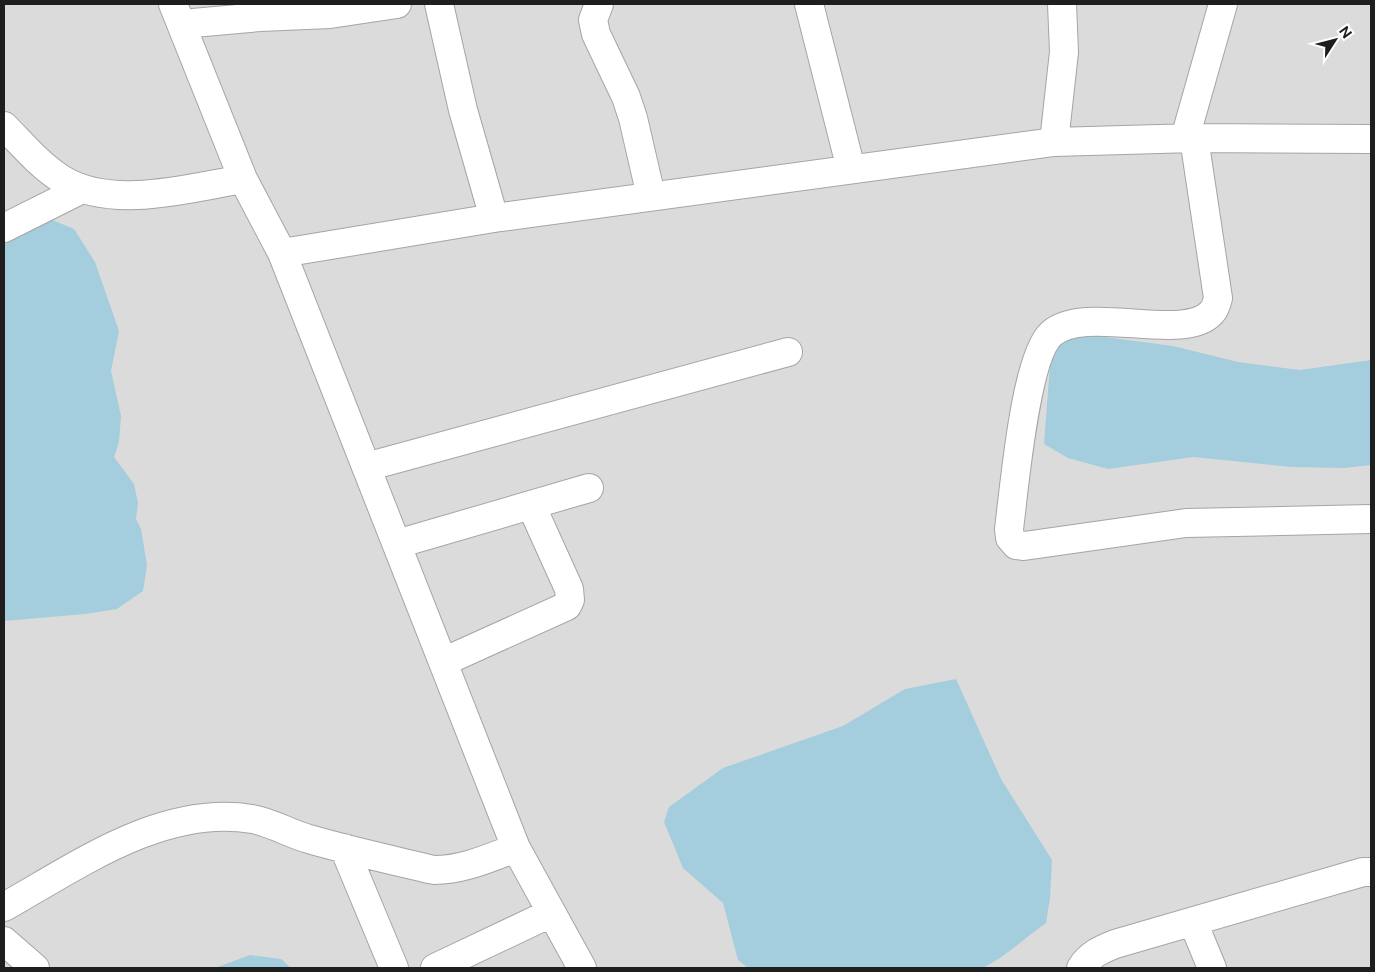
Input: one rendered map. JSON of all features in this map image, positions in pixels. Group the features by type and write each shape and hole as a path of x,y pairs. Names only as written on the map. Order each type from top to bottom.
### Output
{"street":[{"path":"397,4 330,14 260,17 178,14 243,179 282,253 516,848 582,968"},
{"path":"439,4 463,110 494,218"},
{"path":"599,4 593,20 596,34 634,118 651,196"},
{"path":"809,4 851,169"},
{"path":"1054,142 1064,52 1062,4"},
{"path":"1223,4 1190,138 1218,298 1212,312 1198,320 1180,324 1084,322 1063,326 1050,334 1042,347 1030,384 1010,520 1010,538 1016,545 1024,546 1186,523 1371,519"},
{"path":"4,126 45,167 82,189 105,193 144,195 243,179"},
{"path":"282,253 494,218 1054,142 1190,138 1371,139"},
{"path":"4,228 82,189"},
{"path":"366,467 788,352"},
{"path":"397,544 589,488"},
{"path":"443,662 560,611 570,600 569,589 532,505"},
{"path":"4,907 104,851 166,824 233,818 253,819 294,835 434,870 450,870 470,866 516,848"},
{"path":"344,848 394,968"},
{"path":"1081,968 1086,959 1096,952 1115,944 1363,872 1371,872"},
{"path":"435,968 551,913"},
{"path":"1193,922 1212,968"},
{"path":"4,941 35,968"}],"shaded area":[{"path":"4,4 1371,4 1371,968 4,968"}],"water":[{"path":"50,219 74,229 95,262 119,331 111,371 121,416 119,442 114,457 134,484 138,503 136,519 141,529 147,565 143,591 117,609 85,614 4,621 4,237"},
{"path":"1090,335 1173,346 1238,362 1300,370 1371,360 1371,465 1344,468 1291,467 1193,457 1108,469 1068,458 1044,444 1051,352 1065,340"},
{"path":"956,679 1001,779 1052,860 1050,898 1046,923 1006,953 982,968 748,968 738,960 723,903 683,868 664,822 669,807 723,768 843,726 905,689"},
{"path":"250,955 281,959 291,968 215,968"}]}
